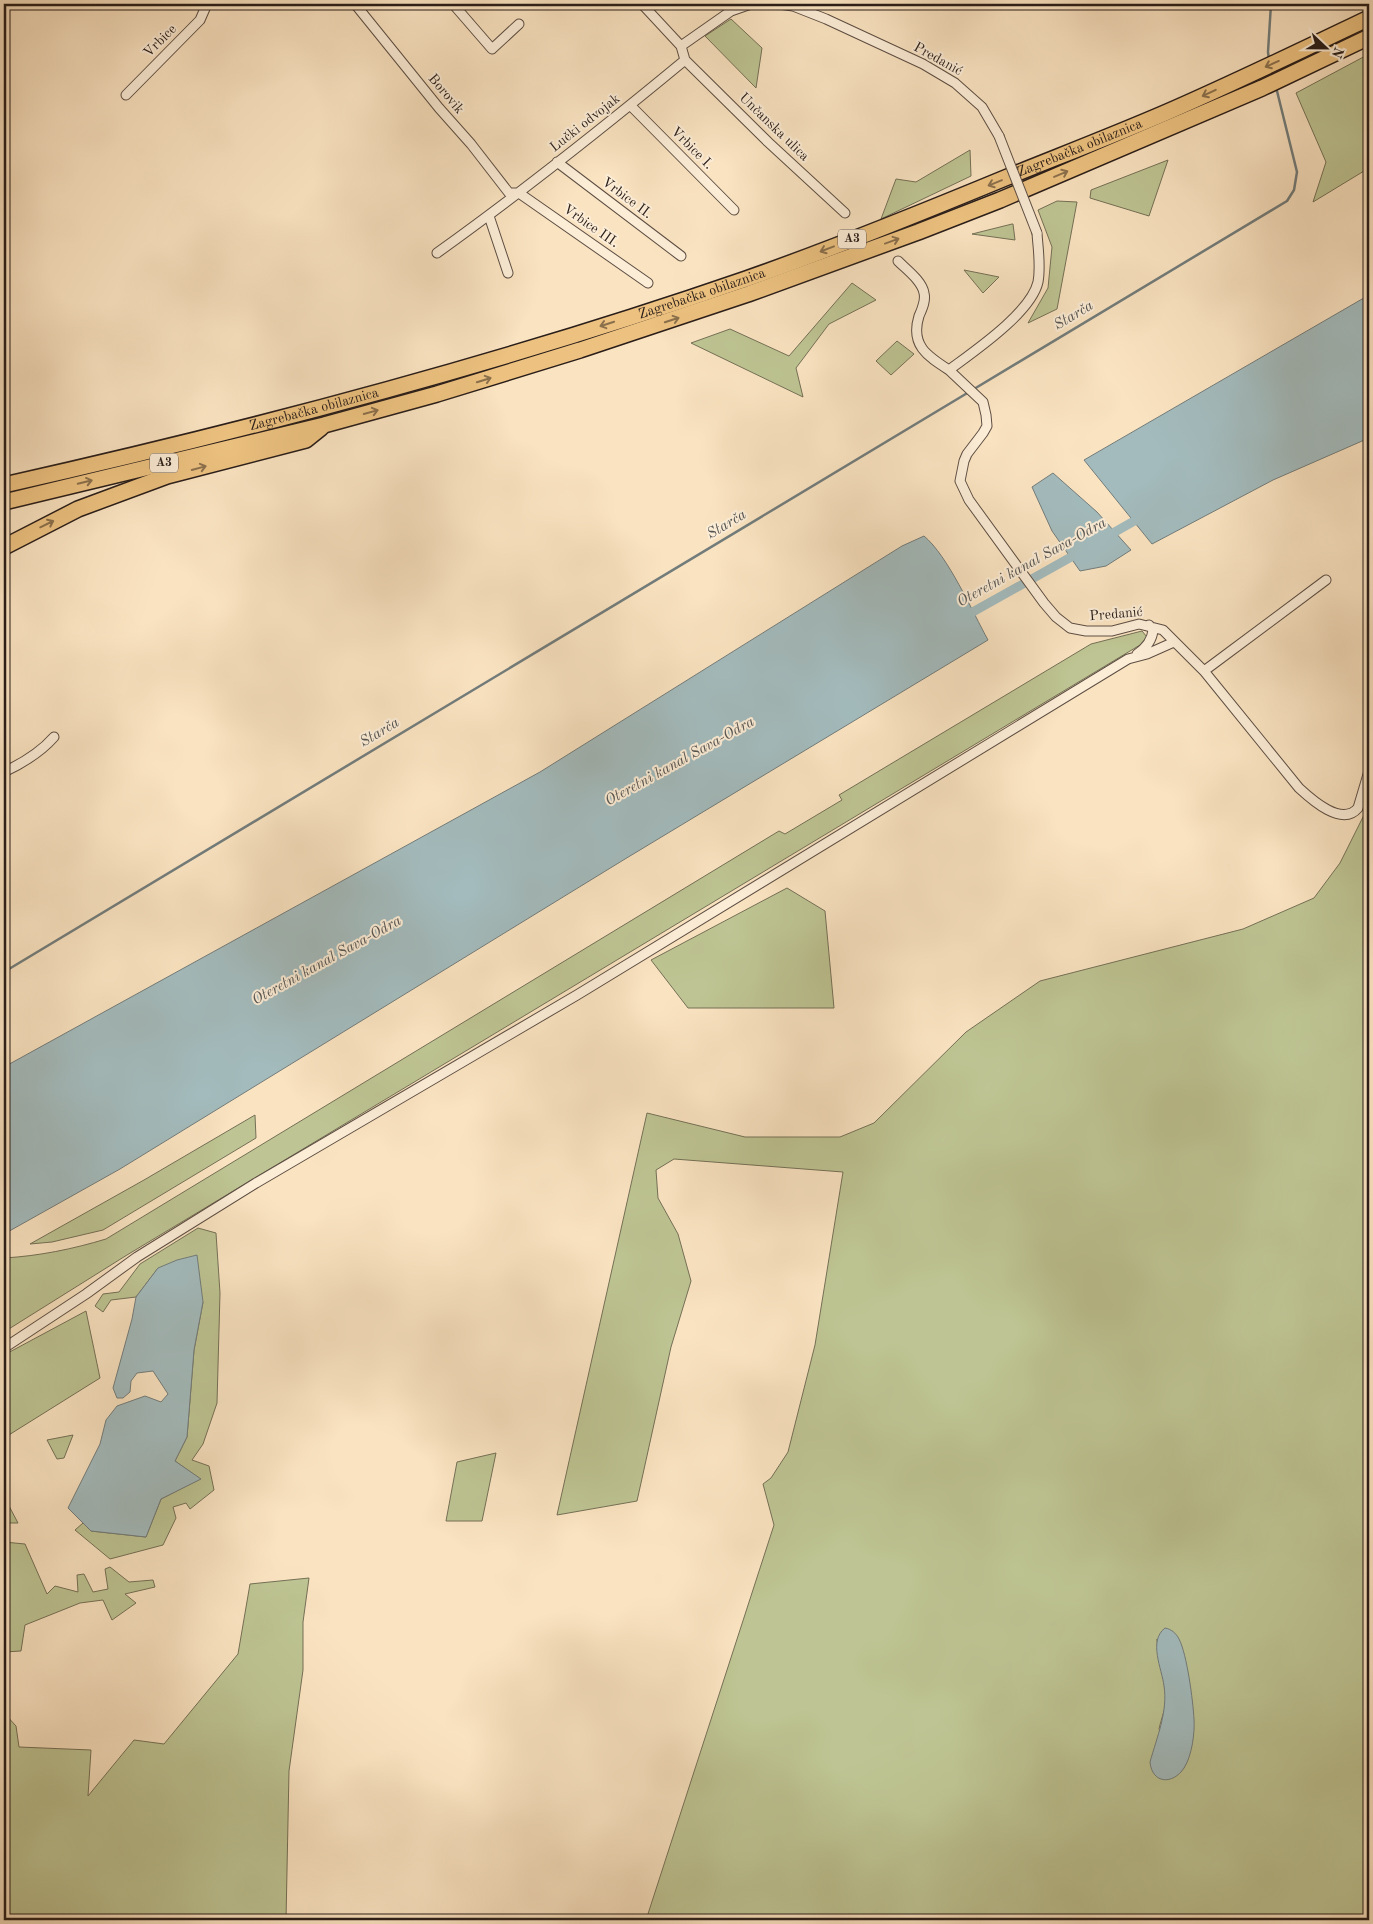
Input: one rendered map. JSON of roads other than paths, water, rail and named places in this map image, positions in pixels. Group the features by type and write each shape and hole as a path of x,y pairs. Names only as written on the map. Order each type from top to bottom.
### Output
{"highway":[{"name":"Zagrebačka obilaznica","path":"4,485 166,448 333,406 570,336 747,279 910,218 1165,113 1291,56 1369,18"},
{"name":"Zagrebačka obilaznica","path":"4,502 324,425 507,373 748,294 1000,200 1262,88 1369,37"},
{"path":"4,547 87,506 167,476 306,440 324,425"},
{"path":"4,475 123,447 166,448"}],"street":[{"name":"Vrbice","path":"126,94 200,20 208,4"},
{"name":"Borovik","path":"355,4 509,193 519,193"},
{"path":"453,4 492,49 519,24"},
{"path":"642,4 681,46 685,60"},
{"path":"681,46 731,11 751,4"},
{"name":"Predanić","path":"779,4 793,6 826,19 923,64 955,82 982,107 1000,136 1037,233 1038,284 1026,304 1004,328 949,370"},
{"name":"Lučki odvojak","path":"436,253 519,193 631,106 685,60"},
{"name":"Unčanska ulica","path":"685,60 768,142 845,213"},
{"name":"Vrbice I.","path":"631,106 734,210"},
{"name":"Vrbice II.","path":"557,162 681,256"},
{"name":"Vrbice III.","path":"519,193 648,283"},
{"path":"489,216 508,273"},
{"name":"Predanić","path":"898,261 921,285 924,293 924,301 917,322 916,334 919,345 926,354 949,370 983,402 987,426 967,454 960,482 969,500 1056,617 1070,628 1086,631 1112,631 1139,624 1163,630 1204,671 1299,788 1311,799 1334,813 1346,815 1354,813 1358,808 1369,771"},
{"path":"1204,671 1326,580"},
{"path":"4,1348 86,1294 137,1257 242,1192 577,996 1145,649 1153,634 1153,630 1149,625"},
{"path":"1128,659 1147,654 1174,642"},
{"path":"4,772 18,766 44,749 54,737"}],"water":[{"path":"1369,295 1369,438 1273,480 1152,544 1084,460"},
{"path":"1053,473 1097,512 1131,550 1106,566 1080,571 1052,531 1032,487"},
{"path":"924,536 951,570 988,640 625,859 120,1169 4,1234 4,1067 540,772 902,546"},
{"path":"197,1255 203,1302 194,1350 187,1437 175,1461 201,1479 161,1499 146,1537 91,1531 68,1508 100,1444 106,1420 117,1406 145,1396 161,1402 168,1394 153,1371 137,1373 131,1381 130,1392 123,1398 117,1398 113,1388 132,1319 136,1297 158,1268 177,1260"},
{"path":"1165,1628 1175,1633 1185,1655 1194,1724 1191,1751 1187,1763 1179,1774 1164,1780 1155,1775 1150,1762 1161,1724 1164,1705 1165,1695 1157,1655 1157,1640"}],"waterway":[{"name":"Starča","path":"1269,60 1271,4"},
{"name":"Starča","path":"974,389 1287,201 1294,190 1297,172 1276,87"},
{"name":"Starča","path":"4,972 969,392"},
{"name":"Oteretni kanal Sava-Odra","path":"1106,537 1143,516"},
{"name":"Oteretni kanal Sava-Odra","path":"962,618 1080,552"}]}
